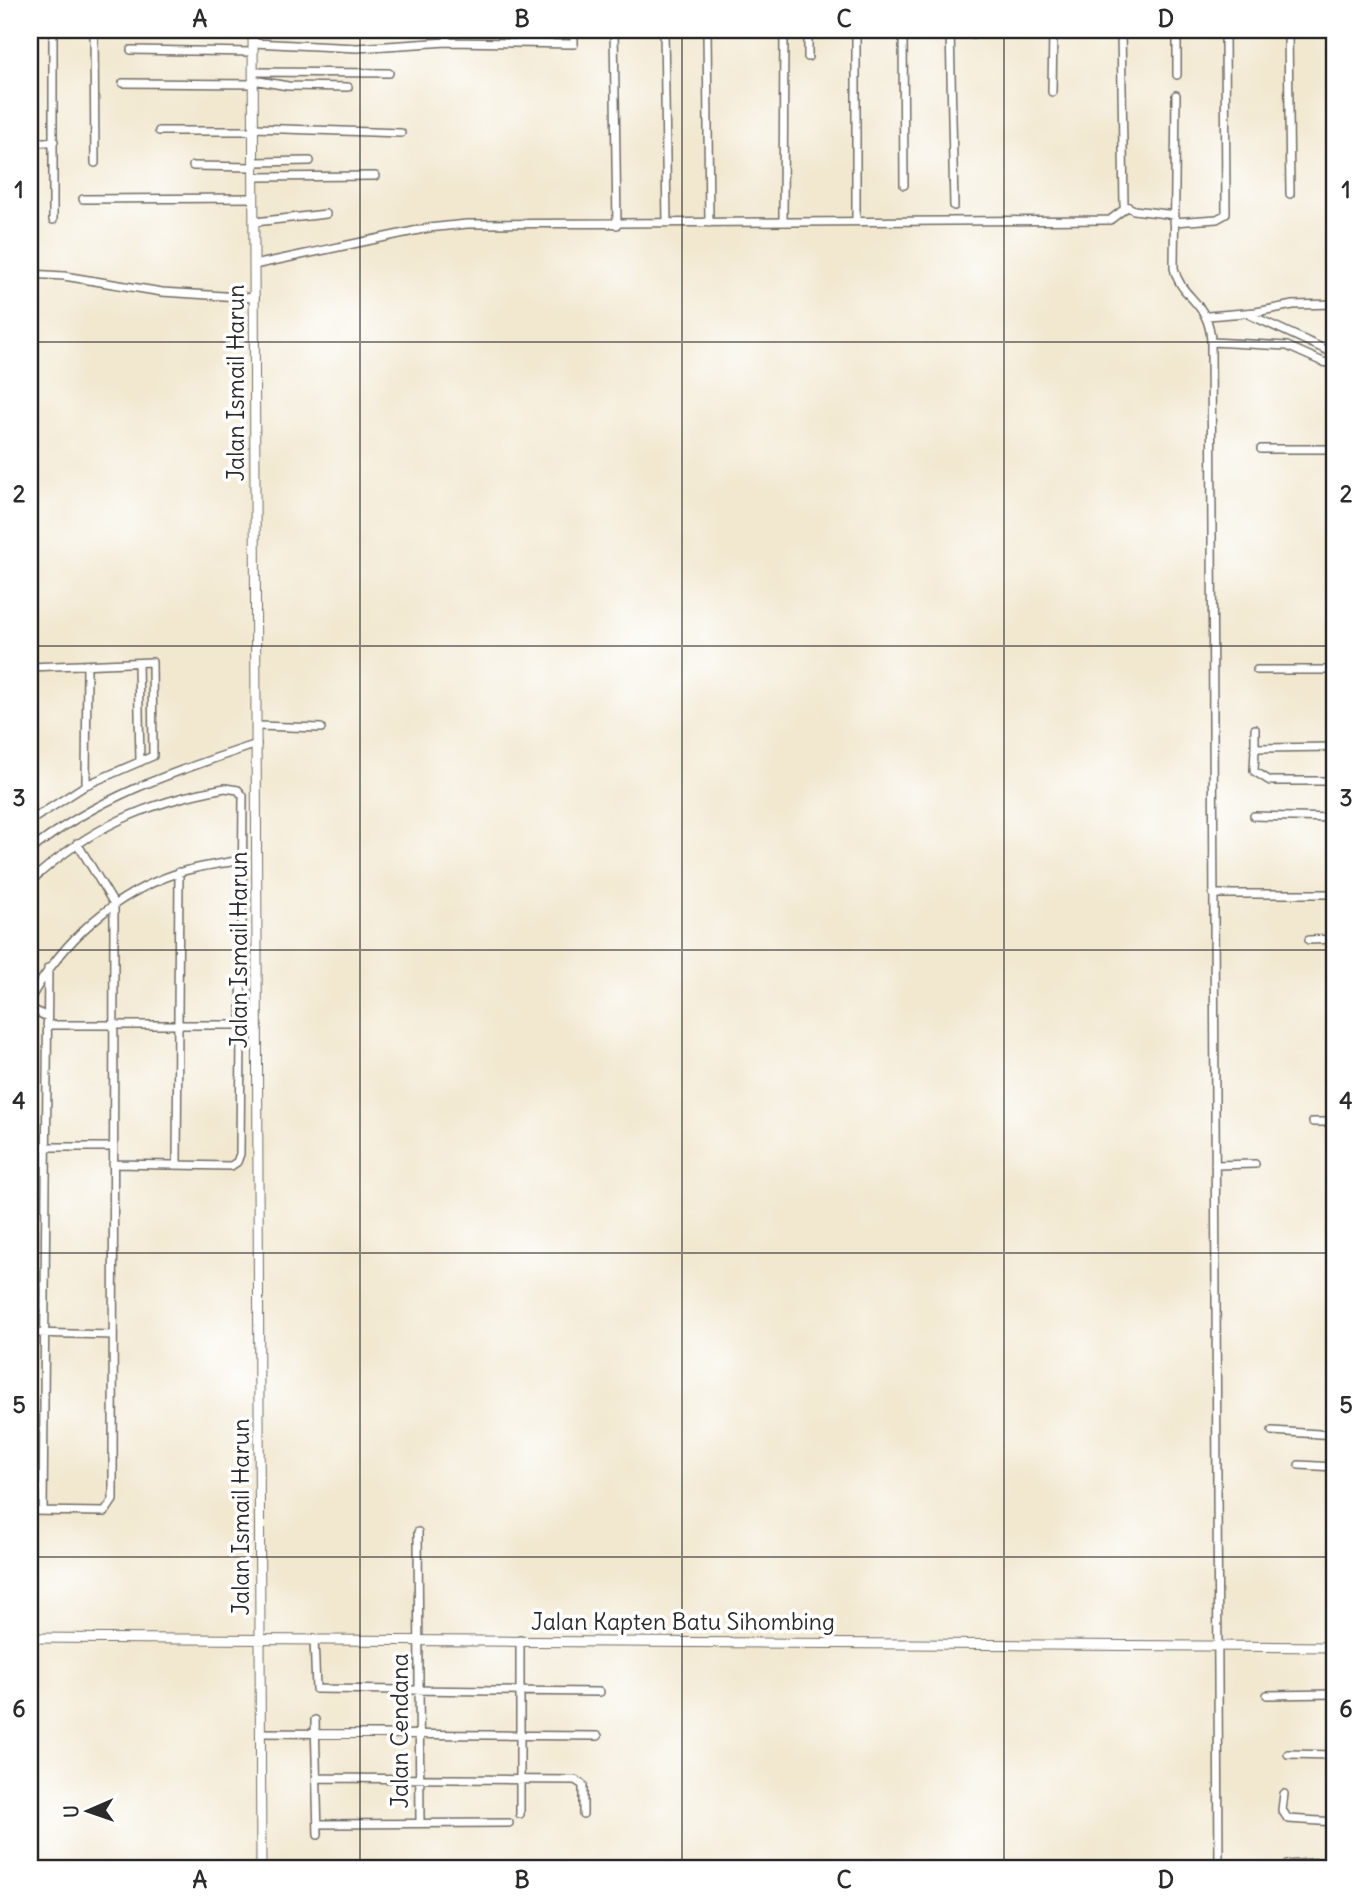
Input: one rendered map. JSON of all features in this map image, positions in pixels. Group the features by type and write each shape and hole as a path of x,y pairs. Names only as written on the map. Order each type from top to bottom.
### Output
{"street":[{"path":"53,30 53,220"},
{"path":"94,30 95,163"},
{"name":"Jalan Ismail Harun","path":"253,30 261,1869"},
{"path":"447,30 447,42"},
{"path":"131,50 357,48 447,42 574,44 574,30"},
{"path":"614,30 617,225"},
{"path":"664,30 667,223"},
{"path":"707,30 709,223"},
{"path":"783,221 784,30"},
{"path":"808,30 808,57"},
{"path":"856,30 856,219"},
{"path":"903,30 904,185"},
{"path":"950,30 954,206"},
{"path":"1052,92 1053,30"},
{"path":"1121,30 1123,193 1127,207"},
{"path":"1177,30 1177,75"},
{"path":"1127,207 1175,218 1217,219 1226,212 1226,30"},
{"path":"1289,30 1290,194"},
{"path":"123,83 389,72"},
{"path":"253,79 288,86 348,86"},
{"path":"1176,95 1175,272 1208,316 1212,342 1219,1869"},
{"path":"159,131 401,133"},
{"path":"30,223 31,147 35,143 54,141"},
{"path":"254,168 310,161"},
{"path":"193,166 374,176"},
{"path":"83,199 254,198"},
{"path":"254,265 454,225 617,225 856,219 1110,220 1127,207"},
{"path":"255,222 326,214"},
{"path":"30,274 64,276 162,292 255,298"},
{"path":"1208,316 1248,313 1293,305 1335,304"},
{"path":"1248,313 1335,354"},
{"path":"1212,342 1287,346 1323,362 1335,364"},
{"path":"1261,449 1335,449"},
{"path":"30,730 30,667 152,662 153,756 86,785 30,821"},
{"path":"138,663 140,762"},
{"path":"86,785 87,665"},
{"path":"1257,670 1335,670"},
{"path":"257,726 320,728"},
{"path":"1255,729 1254,771 1270,781 1335,781"},
{"path":"30,851 60,827 104,802 148,782 257,744"},
{"path":"1255,748 1335,747"},
{"path":"30,882 77,843 146,807 225,788 237,790 243,796 240,1154 237,1162 231,1166 113,1164"},
{"path":"1254,816 1335,818"},
{"path":"30,1511 105,1512 110,1507 114,904 77,843"},
{"path":"30,999 48,968 69,942 114,904 179,872 241,860"},
{"path":"177,1165 179,872"},
{"path":"1213,894 1335,894"},
{"path":"1308,940 1335,939"},
{"path":"43,1511 48,968"},
{"path":"30,1008 47,1021 114,1025 240,1025"},
{"path":"1313,1122 1335,1122"},
{"path":"30,1147 113,1147"},
{"path":"1215,1165 1255,1164"},
{"path":"30,1333 113,1335"},
{"path":"1272,1432 1335,1435"},
{"path":"1299,1465 1335,1467"},
{"name":"Jalan Cendana","path":"418,1532 419,1823"},
{"name":"Jalan Kapten Batu Sihombing","path":"30,1638 1335,1647"},
{"path":"314,1638 316,1689 600,1692"},
{"path":"520,1640 520,1814"},
{"path":"1267,1695 1335,1695"},
{"path":"315,1720 318,1835"},
{"path":"261,1733 598,1736"},
{"path":"1289,1755 1335,1755"},
{"path":"317,1778 579,1781 583,1785 583,1814"},
{"path":"1284,1794 1282,1810 1288,1819 1335,1822"},
{"path":"318,1824 509,1823"},
{"path":"1287,1865 1335,1861"}],"water":[{"path":"31,1165 35,1170 36,1225 35,1255 30,1278"}]}
